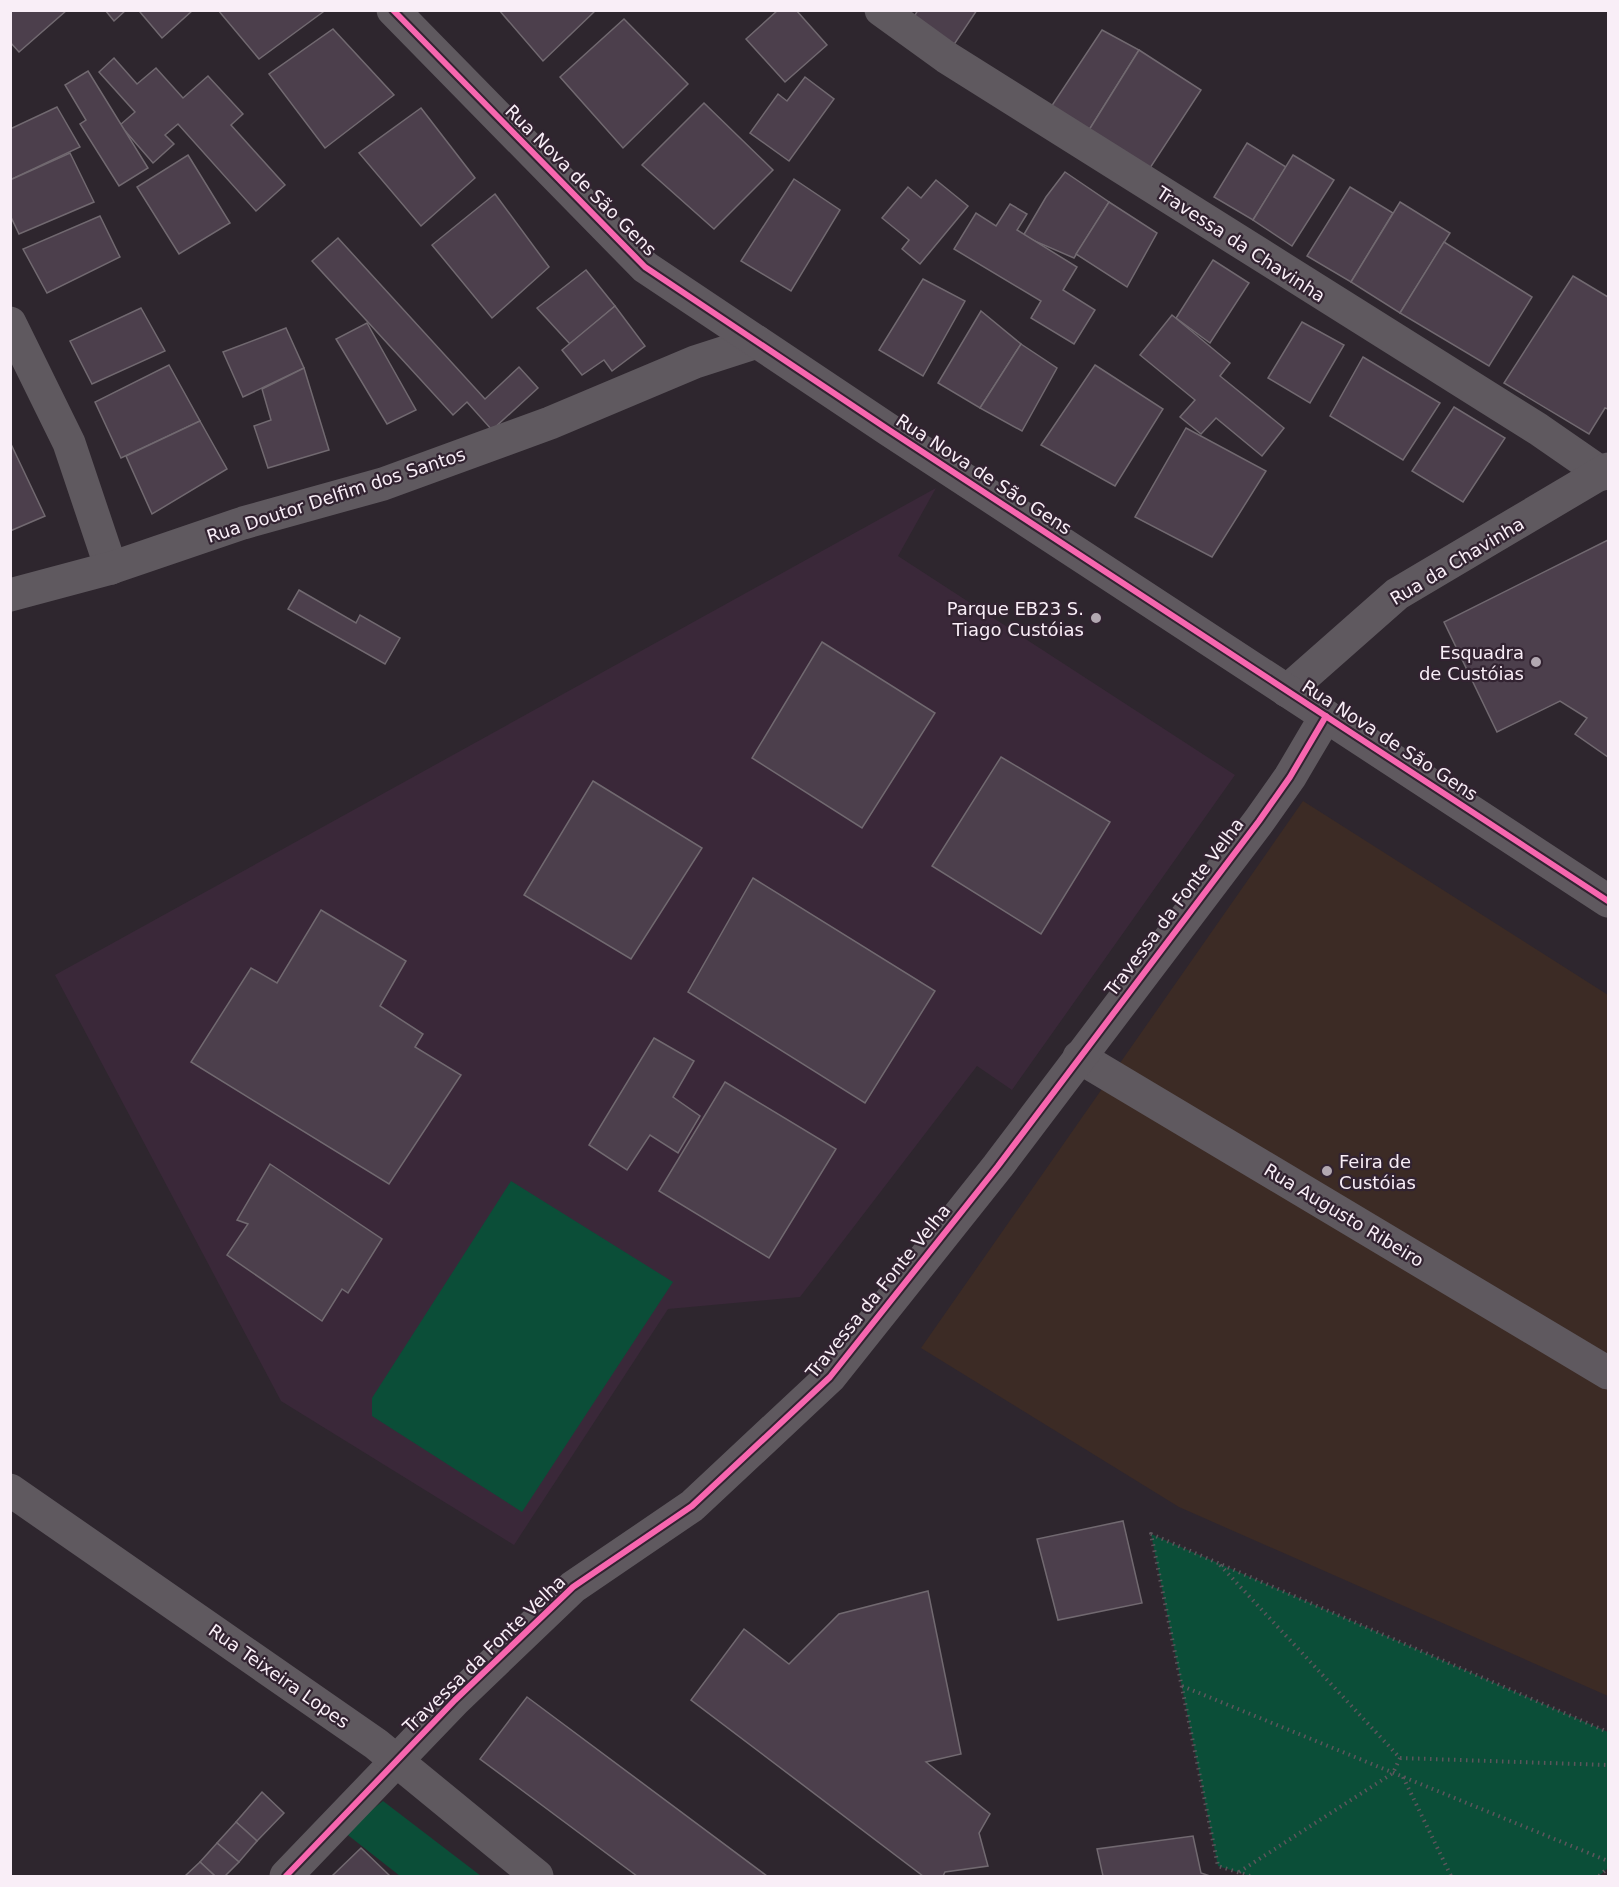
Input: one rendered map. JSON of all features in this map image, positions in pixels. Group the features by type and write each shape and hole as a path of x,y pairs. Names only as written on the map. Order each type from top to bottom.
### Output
{"street":[{"name":"Rua Nova de São Gens","path":"393,10 645,267 1608,901"},
{"name":"Travessa da Chavinha","path":"881,10 946,57 1606,472"},
{"path":"10,323 69,443 111,568"},
{"name":"Rua Doutor Delfim dos Santos","path":"10,595 111,568 243,523 383,484 550,423 695,362 758,342"},
{"name":"Rua da Chavinha","path":"1287,691 1397,594 1606,472"},
{"name":"Travessa da Fonte Velha","path":"286,1876 455,1700 573,1587 692,1506 830,1377 998,1166 1290,777 1326,716"},
{"name":"Rua Augusto Ribeiro","path":"1079,1057 1608,1373"},
{"name":"Rua Teixeira Lopes","path":"10,1490 376,1744 537,1876"}],"path":[{"path":"1250,1876 1218,1866 1151,1534 1608,1732"},
{"path":"1219,1563 1400,1758 1608,1765"},
{"path":"1182,1686 1608,1861"},
{"path":"1239,1873 1393,1773 1400,1758"},
{"path":"1402,1776 1451,1876"},
{"path":"1599,1876 1608,1868"}],"shaded area":[{"path":"936,488 898,556 1235,775 1012,1090 977,1066 800,1297 668,1309 514,1545 281,1401 55,975"},
{"name":"Feira de Custóias","path":"1303,801 1608,995 1608,1696 1179,1507 921,1348"}],"green space":[{"path":"511,1181 673,1282 522,1512 372,1416 372,1398"},
{"path":"1151,1534 1608,1732 1608,1868 1599,1876 1250,1876 1218,1866"},
{"path":"383,1801 481,1876 400,1876 344,1832"}],"building":[{"path":"10,10 67,10 19,52 10,42"},
{"path":"105,10 126,10 114,21"},
{"path":"142,10 193,10 162,38 140,12"},
{"path":"218,10 321,10 323,12 259,59"},
{"path":"499,10 596,10 543,61"},
{"path":"778,10 796,10 827,45 785,82 746,39"},
{"path":"918,10 977,10 953,46 912,20"},
{"path":"624,19 688,84 623,148 560,77"},
{"path":"333,29 394,95 325,148 269,74"},
{"path":"1102,30 1139,50 1089,130 1051,107"},
{"path":"1139,50 1201,90 1150,168 1089,130"},
{"path":"114,58 137,84 156,68 183,98 208,76 243,114 231,125 285,185 256,211 178,124 165,135 174,144 153,163 120,125 135,112 99,72"},
{"path":"88,71 148,168 119,186 80,124 86,120 65,85"},
{"path":"805,77 834,99 789,161 750,133 778,94 787,101"},
{"path":"704,103 773,170 714,229 642,165"},
{"path":"57,107 80,147 10,180 10,129"},
{"path":"421,108 475,178 421,226 359,153"},
{"path":"1247,143 1286,167 1253,220 1214,197"},
{"path":"70,153 94,202 19,234 10,215 10,180"},
{"path":"188,155 230,223 179,254 137,187"},
{"path":"1293,155 1334,180 1292,246 1253,220"},
{"path":"1065,172 1109,202 1074,258 1023,236 1046,197"},
{"path":"794,179 840,210 791,291 741,261"},
{"path":"936,180 968,206 920,264 902,249 909,240 882,218 908,187 921,198"},
{"path":"1350,187 1393,213 1351,282 1307,256"},
{"path":"495,194 549,267 492,318 432,245"},
{"path":"1109,202 1157,233 1127,287 1076,254"},
{"path":"1400,202 1450,233 1400,313 1351,282"},
{"path":"1010,204 1027,214 1017,230 1077,267 1063,290 1095,310 1074,344 1031,318 1041,301 954,249 976,213 996,226"},
{"path":"100,216 120,257 47,293 23,249"},
{"path":"338,238 485,399 519,367 538,388 492,430 467,402 453,415 312,261"},
{"path":"1444,242 1532,297 1489,366 1400,313"},
{"path":"1213,260 1249,283 1210,343 1176,318"},
{"path":"586,270 615,306 570,344 537,308"},
{"path":"1573,276 1608,297 1608,409 1605,408 1589,434 1504,383"},
{"path":"923,279 965,301 923,376 879,350"},
{"path":"615,306 645,346 612,371 604,360 582,375 562,350"},
{"path":"141,308 165,351 92,384 70,341"},
{"path":"981,311 1021,344 980,408 938,383"},
{"path":"1172,315 1230,363 1220,376 1284,428 1262,456 1216,418 1201,434 1180,417 1195,400 1140,355"},
{"path":"1302,322 1344,345 1310,403 1268,378"},
{"path":"367,323 416,410 387,424 336,339"},
{"path":"286,328 304,368 243,397 223,352"},
{"path":"1021,344 1057,368 1022,431 980,408"},
{"path":"1363,357 1440,403 1403,460 1330,416"},
{"path":"169,365 200,421 121,458 95,402"},
{"path":"1095,365 1163,409 1115,486 1041,445"},
{"path":"304,368 329,450 268,468 254,426 271,420 262,389"},
{"path":"1454,407 1505,438 1463,502 1412,471"},
{"path":"200,421 227,469 152,514 126,456"},
{"path":"1186,428 1266,471 1212,557 1135,517"},
{"path":"10,442 45,516 10,531"},
{"name":"Esquadra de Custóias","path":"1608,540 1608,757 1575,734 1587,718 1560,701 1497,732 1444,622"},
{"path":"299,590 356,623 360,615 400,638 385,664 288,609"},
{"path":"822,642 935,713 862,828 752,758"},
{"path":"1001,757 1110,822 1041,934 932,866"},
{"path":"593,781 702,848 631,959 524,895"},
{"path":"753,878 935,991 865,1103 688,992"},
{"path":"321,910 406,961 380,1006 423,1034 415,1047 461,1075 389,1184 191,1062 251,968 277,983"},
{"path":"654,1038 694,1061 673,1097 700,1116 678,1153 650,1135 627,1170 589,1145"},
{"path":"725,1082 836,1149 769,1258 659,1191"},
{"path":"270,1164 382,1239 348,1293 342,1289 322,1321 227,1255 248,1224 237,1220"},
{"path":"1123,1521 1142,1603 1058,1620 1037,1539"},
{"path":"928,1591 961,1754 926,1762 990,1814 979,1833 988,1866 945,1872 943,1876 923,1876 691,1700 744,1629 789,1664 839,1614"},
{"path":"527,1697 767,1876 637,1876 480,1759"},
{"path":"262,1792 284,1813 257,1841 236,1822"},
{"path":"236,1822 257,1841 239,1862 217,1843"},
{"path":"1193,1836 1201,1873 1210,1876 1103,1876 1097,1849"},
{"path":"217,1843 239,1862 225,1876 215,1876 200,1862"},
{"path":"361,1848 390,1876 332,1876"},
{"path":"200,1862 215,1876 185,1876"}],"cycle path":[{"path":"393,10 645,267 889,430 1608,901"},
{"path":"286,1876 455,1700 573,1587 692,1506 830,1377 998,1166 1259,821 1290,777 1326,716"}],"place":[{"name":"Parque EB23 S. Tiago Custóias","path":"1096,618"},
{"name":"Esquadra de Custóias","path":"1536,662"},
{"name":"Feira de Custóias","path":"1327,1171"}]}
